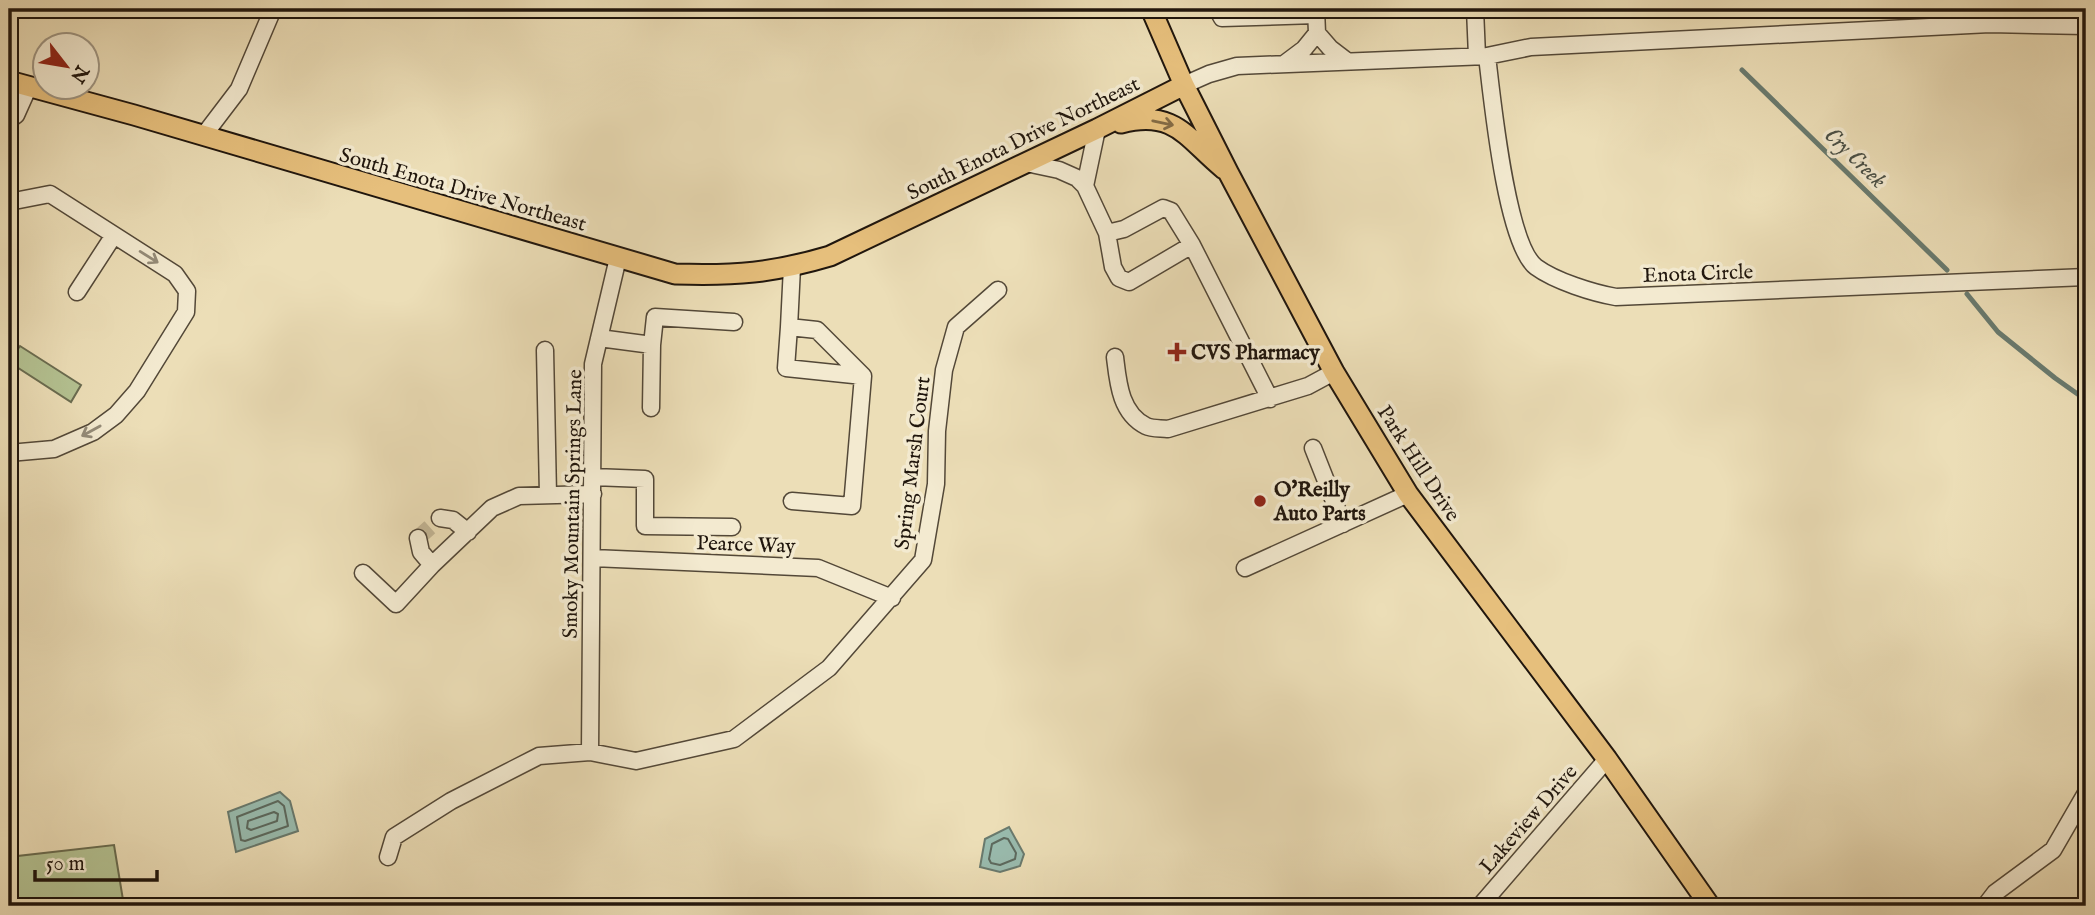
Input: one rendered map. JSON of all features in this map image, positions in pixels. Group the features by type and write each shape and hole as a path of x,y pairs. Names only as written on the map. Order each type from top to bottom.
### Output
{"main road":[{"name":"Park Hill Drive","path":"1151,9 1184,85 1228,173 1334,372 1408,494 1607,760 1710,906"},
{"name":"South Enota Drive Northeast","path":"9,81 204,135 675,274 750,274 792,267 830,256 1097,130 1184,85"},
{"path":"1097,130 1138,119 1174,125 1189,135 1200,149 1228,173"}],"street":[{"path":"204,135 239,89 273,9"},
{"path":"1217,9 1222,18 1316,12 1317,33 1329,48 1347,61"},
{"name":"Enota Circle","path":"1475,9 1500,166 1523,251 1535,267 1587,291 1616,297 2086,277"},
{"name":"South Enota Drive Northeast","path":"1184,85 1237,66 1482,56 1531,47 1935,26 2086,26"},
{"path":"1284,64 1304,49 1317,33"},
{"path":"9,120 16,115 29,86"},
{"path":"1085,186 1097,130"},
{"path":"1026,163 1059,170 1085,186 1107,233 1113,267 1119,278 1129,282 1192,246"},
{"path":"9,202 50,194 175,274 187,291 186,312 137,391 116,415 93,432 54,449 9,453"},
{"path":"1107,233 1124,229 1163,208 1171,211 1192,246 1270,399"},
{"path":"77,292 114,235"},
{"name":"Smoky Mountain Springs Lane","path":"590,752 593,364 618,258"},
{"path":"792,267 786,368 863,376"},
{"name":"Spring Marsh Court","path":"388,857 394,837 451,801 539,756 590,752 636,761 734,738 829,668 923,560 936,484 937,431 944,370 956,327 998,290"},
{"path":"651,408 655,317 734,322"},
{"path":"789,327 817,330 863,376 852,506 792,501"},
{"path":"599,338 652,345"},
{"path":"545,350 548,495"},
{"path":"1115,357 1119,391 1130,412 1146,426 1168,429 1308,386 1334,372"},
{"path":"1313,448 1343,524"},
{"path":"363,573 396,604 432,565 492,508 519,496 548,495 593,485 645,479 645,526 732,527"},
{"path":"1245,568 1408,494"},
{"path":"440,518 453,520 468,531"},
{"path":"418,538 421,552 432,565"},
{"name":"Pearce Way","path":"593,558 818,568 892,598"},
{"name":"Lakeview Drive","path":"1480,906 1607,760"},
{"path":"1985,906 1995,893 2053,850 2086,793"}],"green space":[{"path":"20,346 81,385 71,402 9,362"},
{"path":"114,845 124,906 9,906 9,857"}],"water":[{"path":"280,792 290,801 298,831 236,852 228,812"},
{"path":"1009,827 1024,854 1020,866 1000,872 980,867 985,839"}],"waterway":[{"name":"Cry Creek","path":"1742,70 1947,270"},
{"name":"Cry Creek","path":"1967,294 1998,332 2086,400"}],"tunnel":[{"path":"418,538 440,518"}],"place":[{"name":"CVS Pharmacy","path":"1177,352"},
{"name":"O'Reilly Auto Parts","path":"1260,501"}]}
